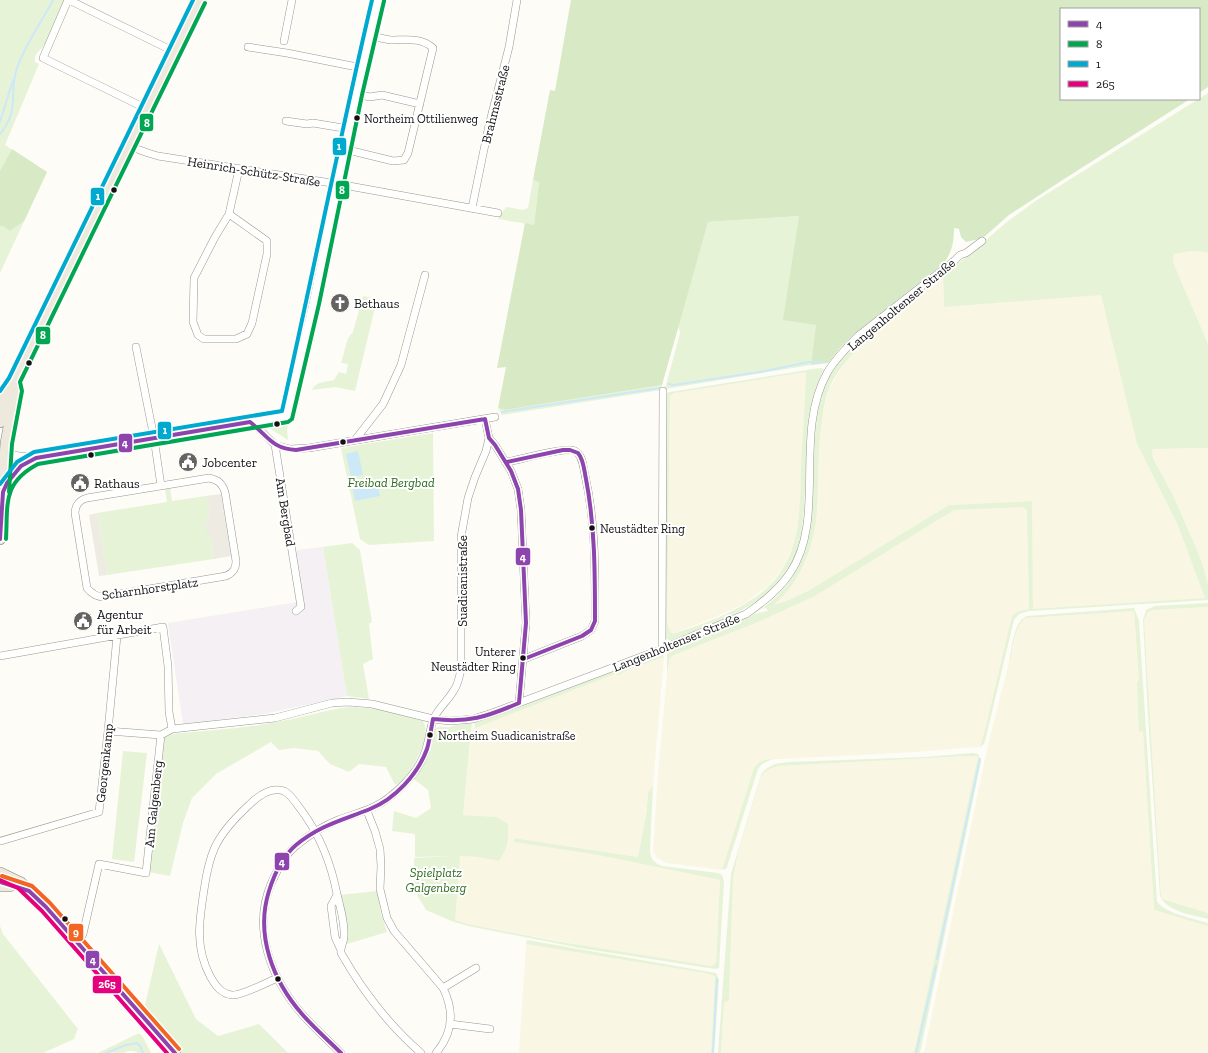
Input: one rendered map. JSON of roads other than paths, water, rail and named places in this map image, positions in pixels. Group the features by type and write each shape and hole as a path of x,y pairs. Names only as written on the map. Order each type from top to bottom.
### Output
{"main road":[{"path":"0,422 4,395 7,387 14,381 200,0"},
{"path":"0,539 3,492 3,458 11,409 16,390 14,381"},
{"path":"0,874 22,883 46,907 108,979 175,1053"},
{"path":"3,884 30,891"}],"street":[{"path":"147,109 43,58 68,0 175,52"},
{"path":"284,41 292,0"},
{"path":"3,492 7,483 15,472 27,462 36,458 287,416 313,302 356,94 378,0"},
{"name":"Brahmsstraße","path":"472,208 488,125 509,47 517,0"},
{"path":"344,149 393,161 404,160 408,153 433,48 428,44 407,39 391,40 370,36"},
{"path":"248,48 288,53 362,68"},
{"path":"356,94 370,97 382,95 420,104"},
{"path":"286,121 307,124 314,123 349,129"},
{"name":"Heinrich-Schütz-Straße","path":"129,146 158,156 338,184 498,213"},
{"path":"229,214 267,241 267,254 252,323 247,334 236,339 204,339 198,335 193,322 194,278 215,237 229,214 239,169"},
{"name":"Langenholtenser Straße","path":"172,729 275,718 332,703 348,702 372,704 433,719 460,721 473,719 492,714 662,649 746,614 763,602 781,585 794,566 804,539 808,508 811,424 816,401 829,370 845,349 858,336 960,255 966,253 982,241"},
{"path":"355,440 382,404 401,365 425,275"},
{"path":"136,348 162,486"},
{"path":"662,391 662,649"},
{"path":"250,422 275,445 290,449 302,449 485,420 495,417"},
{"path":"485,420 488,438 507,462 518,489 521,510 526,623 519,703"},
{"name":"Suadicanistraße","path":"433,719 454,690 461,670 461,537 471,487 486,451 488,438"},
{"name":"Am Bergbad","path":"275,445 301,607 296,611"},
{"path":"507,462 567,449 574,450 581,455 589,490 594,528 595,621 591,630 582,636 524,659"},
{"path":"3,458 12,455 36,458"},
{"path":"3,458 12,464 27,462"},
{"name":"Scharnhorstplatz","path":"209,478 222,484 225,492 235,554 236,566 234,570 226,576 106,596 95,595 87,588 75,513 77,505 82,499 162,486 209,478"},
{"path":"0,656 163,627 168,666 169,712 172,729 160,735 108,731"},
{"name":"Georgenkamp","path":"1,841 99,812 117,636"},
{"path":"341,1053 300,1012 288,997 277,978 267,955 264,941 263,916 267,893 283,860 296,845 338,820 367,811 383,803 399,789 412,775 424,757 433,719"},
{"name":"Am Galgenberg","path":"78,944 83,934 98,864 146,873 160,735"},
{"path":"277,978 235,995 223,992 213,982 203,960 199,934 199,920 205,880 210,859 215,847 228,825 256,798 271,790 280,790 290,795 316,832 331,866 337,895 341,905 344,936 340,948 346,962 368,995 389,1021 421,1053"},
{"path":"367,811 380,849 380,889 387,918 394,931 443,988 450,1007 450,1024 448,1034 444,1043 436,1053"},
{"path":"443,988 476,968"},
{"path":"450,1024 490,1029"}],"water":[{"path":"358,451 363,475 351,477 346,454"},
{"path":"377,481 380,496 355,501 352,485 359,483 365,487 369,486 370,482"}],"waterway":[{"path":"0,134 6,125 12,109 17,68 29,42 53,0"},
{"path":"0,122 13,80"},
{"path":"668,384 674,385 765,371 809,362 823,362"},
{"path":"502,412 660,388"},
{"path":"937,959 980,759"},
{"path":"916,1053 936,966"},
{"path":"713,1053 717,979"},
{"path":"106,1053 126,1045 137,1043 143,1053"}],"place":[{"name":"Northeim Ottilienweg","path":"357,118"},
{"name":"Bethaus","path":"340,303"},
{"name":"Jobcenter","path":"188,462"},
{"name":"Rathaus","path":"80,483"},
{"name":"Neustädter Ring","path":"592,528"},
{"name":"Agentur für Arbeit","path":"83,621"},
{"name":"Unterer Neustädter Ring","path":"523,658"},
{"name":"Northeim Suadicanistraße","path":"430,735"}],"park label":[{"name":"Freibad Bergbad","path":"391,482"},
{"name":"Spielplatz Galgenberg","path":"436,880"}]}
